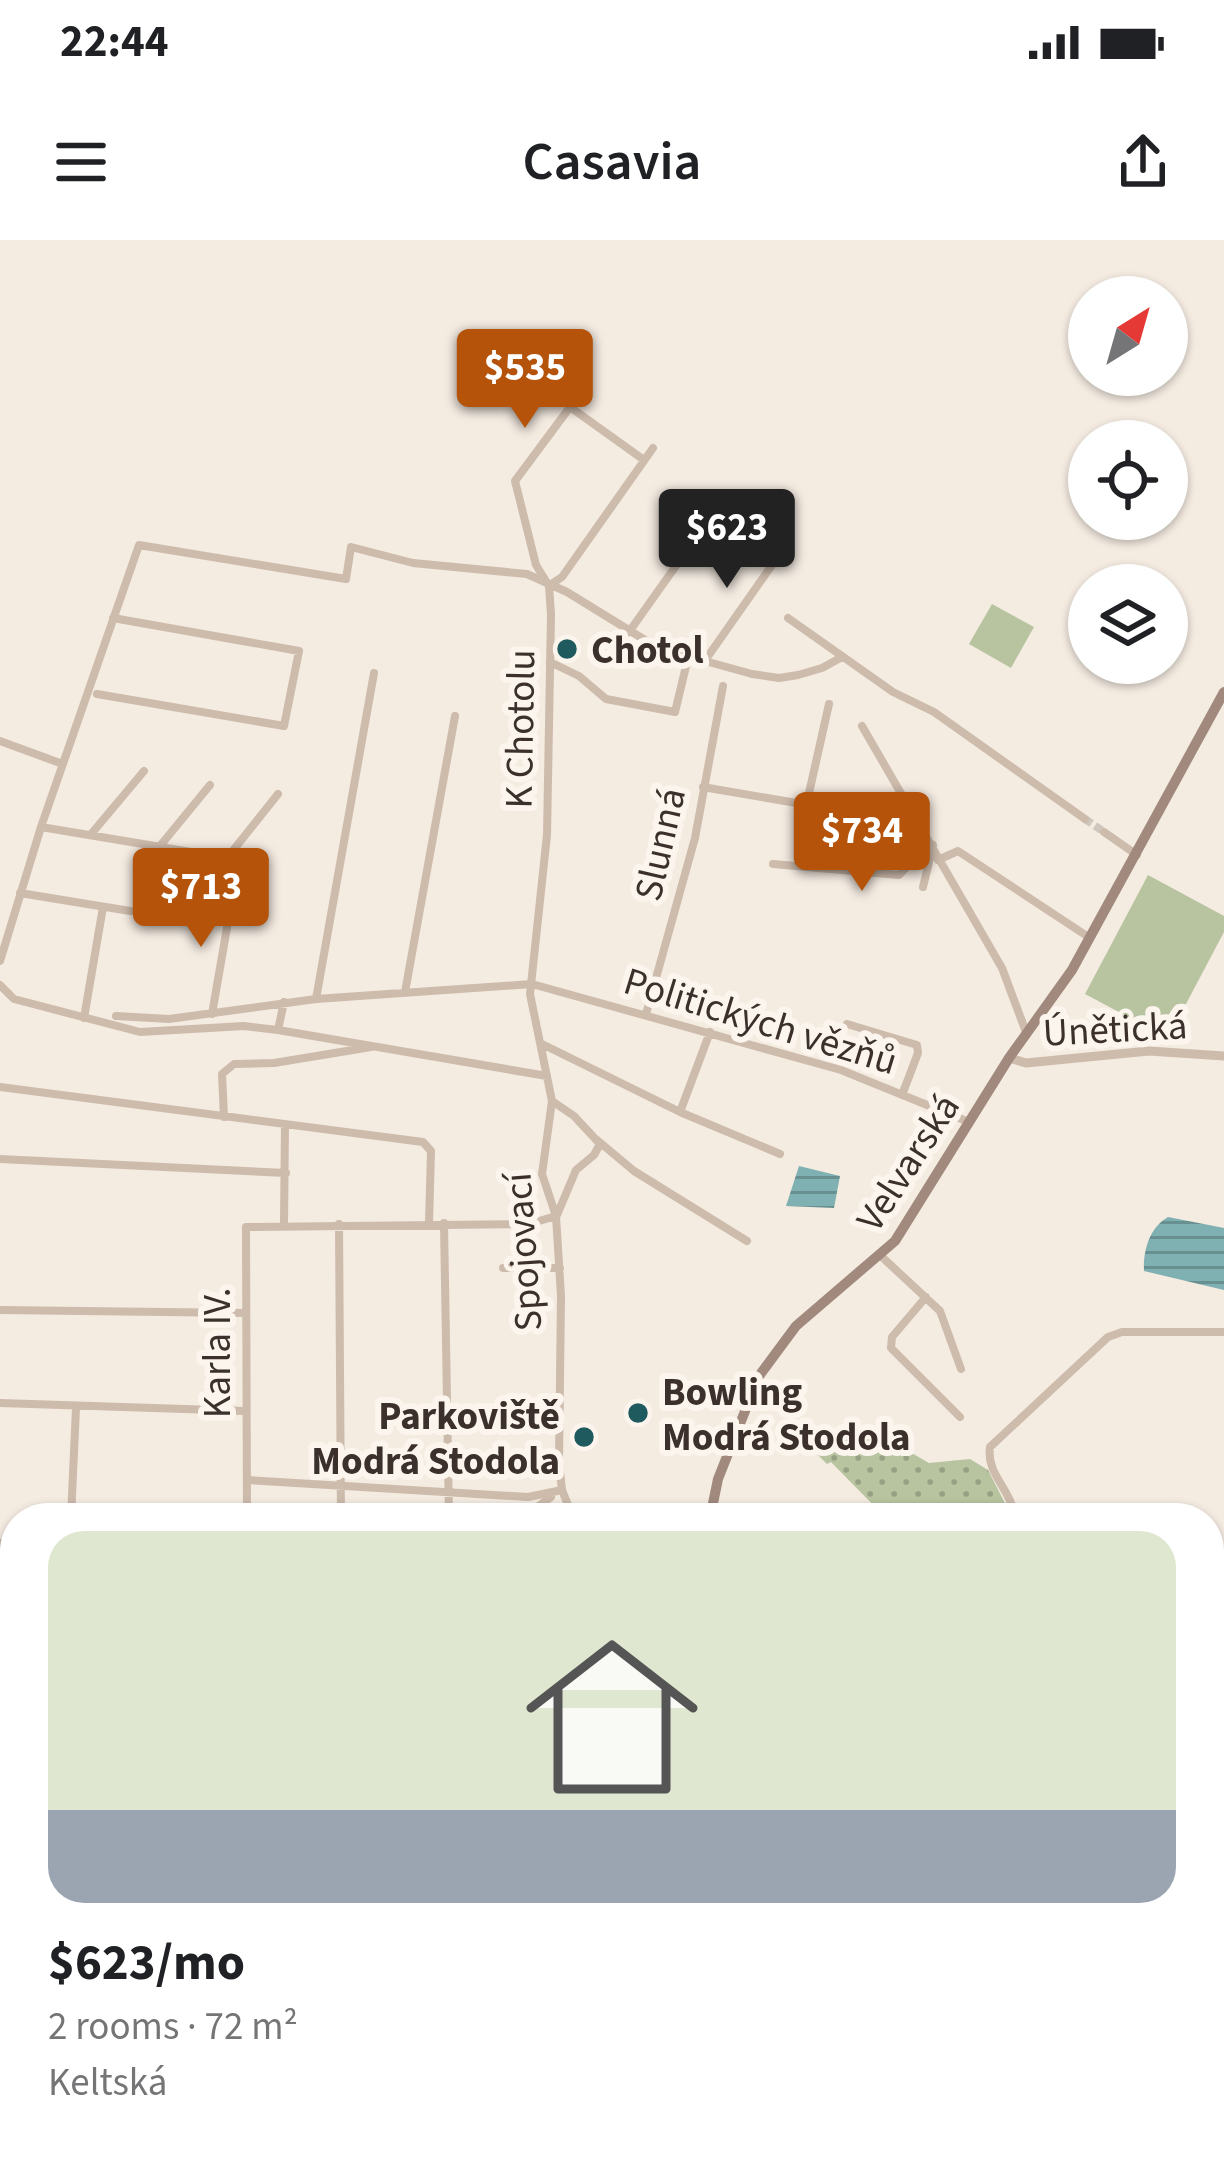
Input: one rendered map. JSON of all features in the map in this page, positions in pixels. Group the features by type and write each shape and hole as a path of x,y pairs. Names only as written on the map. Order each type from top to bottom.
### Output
{"main road":[{"name":"Velvarská","path":"713,1503 759,1376 796,1326 896,1241 1119,890 1224,692"}],"street":[{"name":"K Chotolu","path":"532,984 547,835 549,586 536,565 515,481 570,407 644,460"},
{"path":"549,586 562,577 653,448"},
{"path":"629,632 724,498"},
{"path":"0,961 61,763 139,545 346,579 351,547 413,563 506,569 567,592 658,649 688,658 778,678 822,668 842,657"},
{"path":"704,662 786,545"},
{"path":"97,694 284,726 299,651 113,618"},
{"path":"788,618 893,692 934,712 1085,819"},
{"path":"550,662 579,676 606,699 675,712 688,658"},
{"path":"316,999 374,674"},
{"name":"Slunná","path":"646,1015 695,838 723,686"},
{"path":"807,802 829,704"},
{"path":"405,992 454,716"},
{"path":"862,726 1002,968 1026,1034"},
{"path":"0,741 61,763"},
{"path":"92,833 144,770"},
{"path":"159,847 210,785"},
{"path":"704,787 920,824"},
{"path":"227,858 278,794"},
{"path":"41,827 263,864"},
{"path":"1104,832 1136,854"},
{"path":"772,864 899,875 933,844"},
{"path":"922,887 933,844"},
{"path":"938,860 958,851 1090,938"},
{"path":"20,893 130,910"},
{"path":"212,1014 233,893"},
{"path":"84,1018 103,907"},
{"name":"Politických vězňů","path":"116,1016 188,1018 316,999 532,984 842,1070 970,1122"},
{"name":"Spojovací","path":"532,984 530,1004 552,1101 542,1174 556,1216 560,1268 562,1490 567,1503"},
{"path":"0,985 10,997 130,1030 278,1030 548,1076"},
{"path":"278,1030 284,1003"},
{"path":"185,1030 188,1018"},
{"path":"847,1024 916,1045 918,1052 902,1095"},
{"path":"680,1112 710,1031"},
{"path":"541,1043 680,1112 780,1154"},
{"path":"224,1117 222,1075 234,1064 274,1063 380,1046"},
{"name":"Únětická","path":"1010,1058 1026,1063 1165,1050 1224,1056"},
{"path":"0,1087 427,1144 431,1151 430,1223"},
{"path":"552,1101 634,1171 747,1240"},
{"path":"286,1125 284,1224 529,1224 556,1216 576,1170 598,1149 597,1140"},
{"path":"0,1160 286,1173"},
{"path":"444,1223 448,1503"},
{"name":"Karla IV.","path":"248,1503 246,1227 284,1224"},
{"path":"339,1224 341,1503"},
{"path":"882,1257 940,1311 961,1369"},
{"path":"502,1268 560,1268"},
{"path":"926,1297 892,1336 891,1348 960,1417"},
{"path":"0,1310 246,1313"},
{"path":"1013,1503 988,1460 990,1448 1023,1412 1108,1337 1224,1332"},
{"path":"0,1403 245,1411"},
{"path":"72,1503 76,1408"},
{"path":"247,1480 528,1497 562,1490"},
{"path":"543,1503 562,1490"}],"green space":[{"path":"992,604 1034,627 1011,668 969,644"},
{"path":"1148,875 1224,916 1224,932 1168,1038 1085,994"},
{"path":"884,1437 929,1463 970,1459 988,1470 1005,1503 871,1503 816,1453 839,1441"}],"water":[{"path":"799,1166 840,1176 834,1208 786,1206"},
{"path":"1168,1217 1224,1228 1224,1290 1144,1271 1149,1240"}],"tunnel":[{"path":"1085,819 1104,832"}],"place":[{"name":"Chotol","path":"567,649"},
{"name":"Bowling Modrá Stodola","path":"638,1413"},
{"name":"Parkoviště Modrá Stodola","path":"584,1437"}]}
